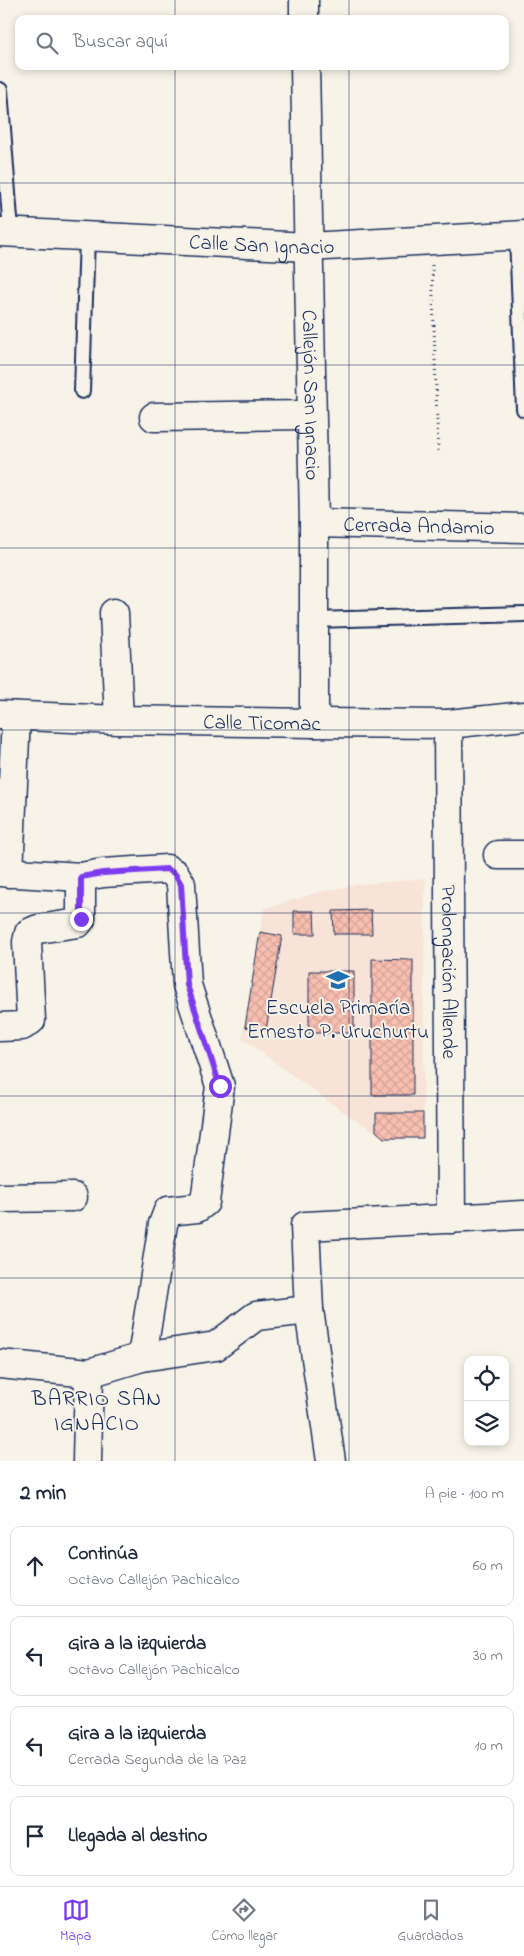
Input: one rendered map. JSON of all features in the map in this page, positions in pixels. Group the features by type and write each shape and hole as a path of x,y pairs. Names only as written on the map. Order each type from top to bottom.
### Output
{"street":[{"path":"304,0 304,15"},
{"name":"Callejón San Ignacio","path":"305,70 314,524 314,724"},
{"name":"Calle San Ignacio","path":"5,232 308,247 521,235"},
{"path":"154,417 312,415"},
{"name":"Cerrada Andamio","path":"314,524 524,528"},
{"path":"114,612 119,720"},
{"path":"8,715 4,872 81,877 103,873 167,869 175,874 181,884 187,985 220,1086 205,1202 197,1208 168,1211 163,1224 142,1357"},
{"name":"Calle Ticomac","path":"8,715 119,720 314,724 448,724 524,716"},
{"name":"Prolongación Allende","path":"448,724 451,1219"},
{"path":"0,1027 22,1026 31,1020 27,942 29,932 78,923 81,919 81,877"},
{"path":"0,1198 73,1197"},
{"path":"331,1461 309,1310 305,1226 524,1215"},
{"path":"0,1364 89,1373 142,1357 216,1346 256,1316 309,1310"},
{"path":"87,1461 89,1373"}],"lane":[{"path":"0,90 5,232"},
{"path":"521,235 524,409"},
{"path":"82,391 87,236"},
{"path":"314,620 524,614"}],"path":[{"path":"432,270 438,452"}],"shaded area":[{"name":"Escuela Primaría Ernesto P. Uruchurtu","path":"425,878 423,1138 384,1138 329,1102 242,1038 264,909 319,892 355,885"}],"building":[{"path":"371,910 372,934 334,934 333,911"},
{"path":"294,911 314,911 315,934 294,934"},
{"path":"260,932 282,936 266,1030 245,1027"},
{"path":"372,959 413,960 413,1095 372,1095"},
{"path":"309,971 354,971 354,1033 309,1033"},
{"path":"376,1113 423,1113 423,1138 384,1138 376,1131"}],"place":[{"name":"Escuela Primaría Ernesto P. Uruchurtu","path":"338,980"}],"district":[{"name":"BARRIO SAN IGNACIO","path":"97,1410"}],"route":[{"path":"81,919 81,877 103,873 167,869 175,874 181,884 187,985 220,1086"}]}
